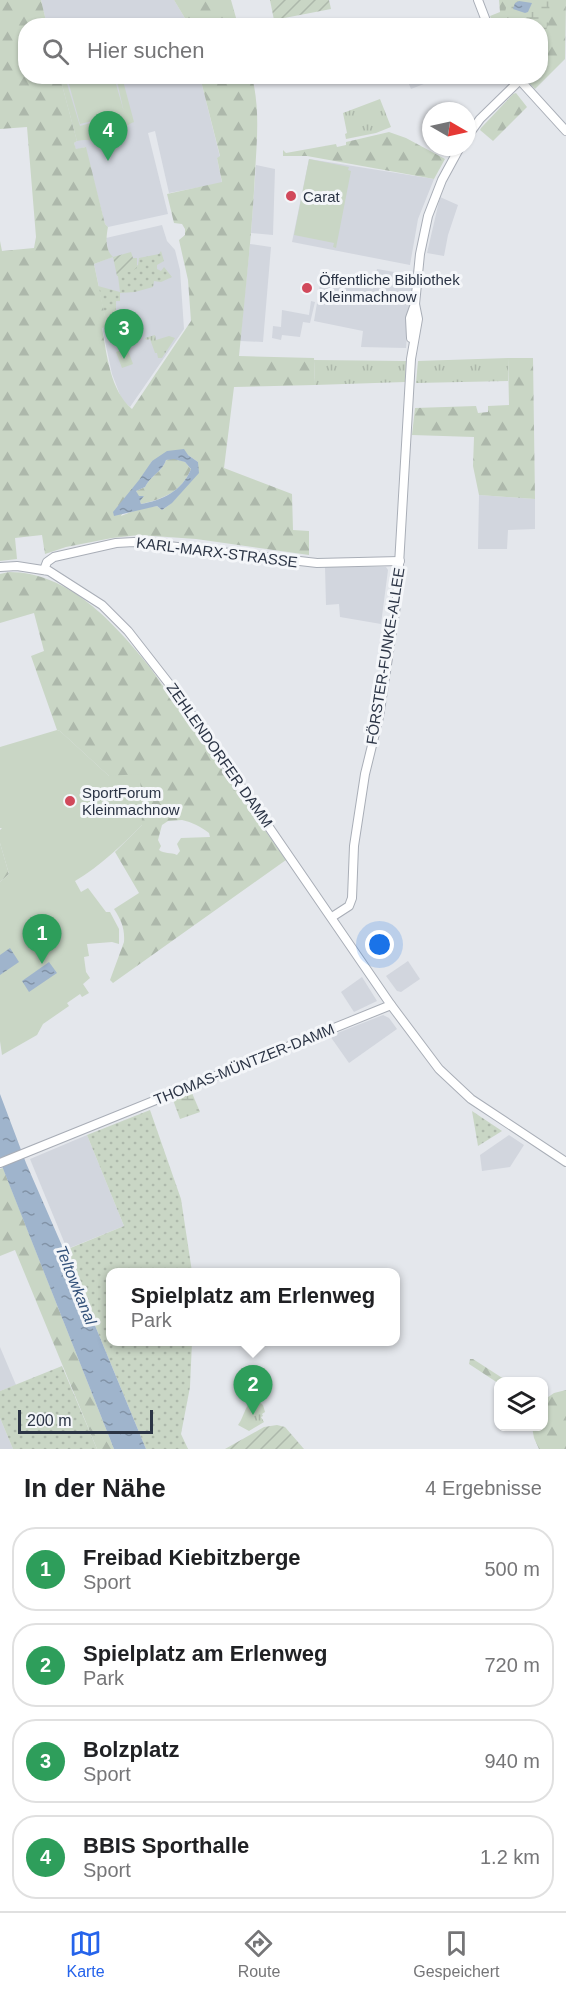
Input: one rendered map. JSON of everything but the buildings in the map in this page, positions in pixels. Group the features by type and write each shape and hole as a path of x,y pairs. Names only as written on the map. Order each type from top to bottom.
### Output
{"street":[{"path":"478,0 485,18"},
{"path":"476,125 512,84"},
{"path":"522,84 566,131"},
{"name":"FÖRSTER-FUNKE-ALLEE","path":"332,917 349,906 352,898 354,846 397,599 412,348 411,311 415,304 420,254 428,216 442,180 455,156"},
{"name":"KARL-MARX-STRASSE","path":"44,570 47,562 54,557 116,543 135,542 310,563 400,561"},
{"name":"ZEHLENDORFER DAMM","path":"0,567 17,566 44,570 74,585 102,604 128,631 177,693 391,1005 439,1069 471,1099 566,1162"},
{"path":"357,953 357,960 363,971 381,996 381,1009"},
{"name":"THOMAS-MÜNTZER-DAMM","path":"0,1163 391,1005"}],"shaded area":[{"path":"41,0 174,0 185,18 45,18"},
{"path":"62,84 202,84 220,157 217,158 222,183 169,193 155,131 148,133 168,214 108,227 105,224 85,147 76,150 74,143 77,141"},
{"path":"409,84 424,84 411,89"},
{"path":"309,159 434,179 418,219 410,265 292,242"},
{"path":"256,165 275,169 273,235 251,233"},
{"path":"440,197 458,205 444,256 427,253"},
{"path":"162,225 167,241 175,250 180,270 184,329 130,407 122,400 112,374 102,327 107,325 94,264 112,257 109,254 106,238"},
{"path":"250,244 271,247 263,342 240,341"},
{"path":"377,269 412,275 406,348 361,347 363,331 314,321 321,279 373,289"},
{"path":"311,301 315,302 310,323 303,322 300,337 282,335 281,340 272,338 273,326 281,327 282,310 309,315"},
{"path":"479,495 535,499 535,529 508,530 507,549 478,549"},
{"path":"325,567 386,567 388,570 381,624 340,617 339,604 326,605"},
{"path":"408,961 420,979 401,992 397,991 386,976"},
{"path":"362,977 377,1001 354,1012 341,992"},
{"path":"383,1015 389,1018 397,1029 349,1063 330,1036"},
{"path":"87,1135 124,1226 67,1249 30,1159"},
{"path":"509,1135 524,1145 510,1167 482,1171 480,1155"},
{"path":"0,1347 16,1385 0,1391"},
{"path":"0,1418 13,1449 0,1449"}],"green space":[{"path":"0,0 41,0 45,18 18,18 18,84 62,84 77,141 74,143 76,149 86,147 105,224 108,227 107,247 113,257 94,264 107,326 102,328 114,382 132,409 191,321 188,280 179,240 185,235 185,229 182,224 174,223 167,194 222,182 217,158 220,156 202,84 254,84 257,112 256,148 239,356 314,358 315,385 234,387 224,468 292,494 293,530 309,531 309,555 196,539 139,535 66,547 45,554 42,535 15,538 17,559 0,561 0,241 2,251 34,248 36,237 27,127 0,129","holes":["188,455 198,462 179,495 162,510 157,506 138,509 121,516 152,461"]},
{"path":"174,0 231,0 236,18 185,18"},
{"path":"270,0 329,0 331,9 274,18"},
{"path":"499,0 566,0 565,59 548,76 548,18 491,18 490,16 500,12"},
{"path":"508,0 549,0 548,24 548,18 507,18 505,12"},
{"path":"62,84 67,84 80,126 125,113 80,124 69,84 116,84 124,112 118,84 124,84 134,122 111,139 77,141"},
{"path":"530,84 540,84 535,89"},
{"path":"516,93 527,107 493,141 480,130"},
{"path":"380,99 391,127 376,133 346,139 343,113"},
{"path":"389,132 422,147 422,156 439,156 445,159 434,179 307,156 283,156 283,150 286,153 336,144 337,147 346,145 346,142"},
{"path":"309,159 349,167 348,170 351,171 336,248 333,247 334,243 294,235"},
{"path":"161,251 164,261 157,265 157,269 161,271 164,267 172,277 161,282 154,281 153,287 120,293 120,301 116,301 116,314 134,312 132,328 123,330 121,326 111,329 102,327 107,326 98,286 120,292 118,276 138,265 139,258 159,254"},
{"path":"131,252 133,258 137,258 137,268 117,276 113,257"},
{"path":"155,335 156,340 169,336 175,338 162,358 158,358 150,339 145,338"},
{"path":"127,348 133,364 122,368 116,352"},
{"path":"508,358 533,358 535,499 479,495 473,466 474,437 412,435 415,408 476,406 478,413 488,412 488,406 509,405"},
{"path":"508,358 508,381 416,383 418,361"},
{"path":"314,360 406,361 405,382 315,385"},
{"path":"174,458 185,462 191,469 183,483 165,497 141,504 136,491 145,487 166,460"},
{"path":"9,572 31,574 70,590 105,617 121,633 149,666 286,860 113,983 110,980 124,942 122,924 114,909 139,893 115,852 142,825 113,776 109,776 57,730 31,656 44,651 34,613 0,623 0,574","holes":["182,820 206,831 210,837 181,838 177,844 180,851 177,855 159,850 161,846 158,840 162,825 168,821"]},
{"path":"57,730 109,776 140,774 142,825 110,855 75,881 81,892 88,888 106,912 110,912 119,929 119,944 112,942 87,944 89,956 84,957 86,972 90,978 83,984 89,993 82,997 80,994 67,1003 69,1006 43,1024 37,1035 2,1055 0,1041 0,882 9,874 0,843 2,828 0,828 0,747"},
{"path":"0,843 9,874 0,882"},
{"path":"192,1093 200,1112 180,1119 173,1100"},
{"path":"150,1110 181,1199 191,1268 106,1268 106,1346 192,1346 190,1387 181,1434 188,1449 146,1449 63,1248 68,1249 124,1226 87,1135"},
{"path":"472,1111 502,1131 478,1146"},
{"path":"3,1168 114,1449 97,1449 15,1250 0,1256 0,1169"},
{"path":"470,1359 473,1359 501,1377 494,1377 494,1380 469,1364"},
{"path":"62,1366 97,1449 13,1449 0,1418 0,1391"},
{"path":"566,1390 566,1449 539,1449 533,1431 548,1431 548,1397"},
{"path":"256,1399 263,1405 265,1412 261,1417 264,1422 249,1431 238,1425 247,1406"},
{"path":"277,1425 285,1427 304,1449 225,1449 264,1427"}],"water":[{"path":"519,1 532,3 528,12 513,9 515,3"},
{"path":"184,449 198,462 199,473 172,503 162,510 157,506 114,516 113,512 152,461 167,451","holes":["174,459 185,462 191,469 177,489 157,500 141,504 140,501 144,496 139,496 136,491 145,487 166,460"]},
{"path":"10,948 19,962 0,975 0,955"},
{"path":"49,962 57,973 29,992 22,981"},
{"name":"Teltowkanal","path":"0,1094 26,1163 146,1449 114,1449 0,1161"}],"place":[{"name":"BBIS Sporthalle","path":"108,161"},
{"name":"Carat","path":"291,196"},
{"name":"Öffentliche Bibliothek Kleinmachnow","path":"307,288"},
{"name":"Bolzplatz","path":"124,359"},
{"name":"SportForum Kleinmachnow","path":"70,801"},
{"name":"Freibad Kiebitzberge","path":"42,964"},
{"name":"Spielplatz am Erlenweg","path":"253,1415"}]}
